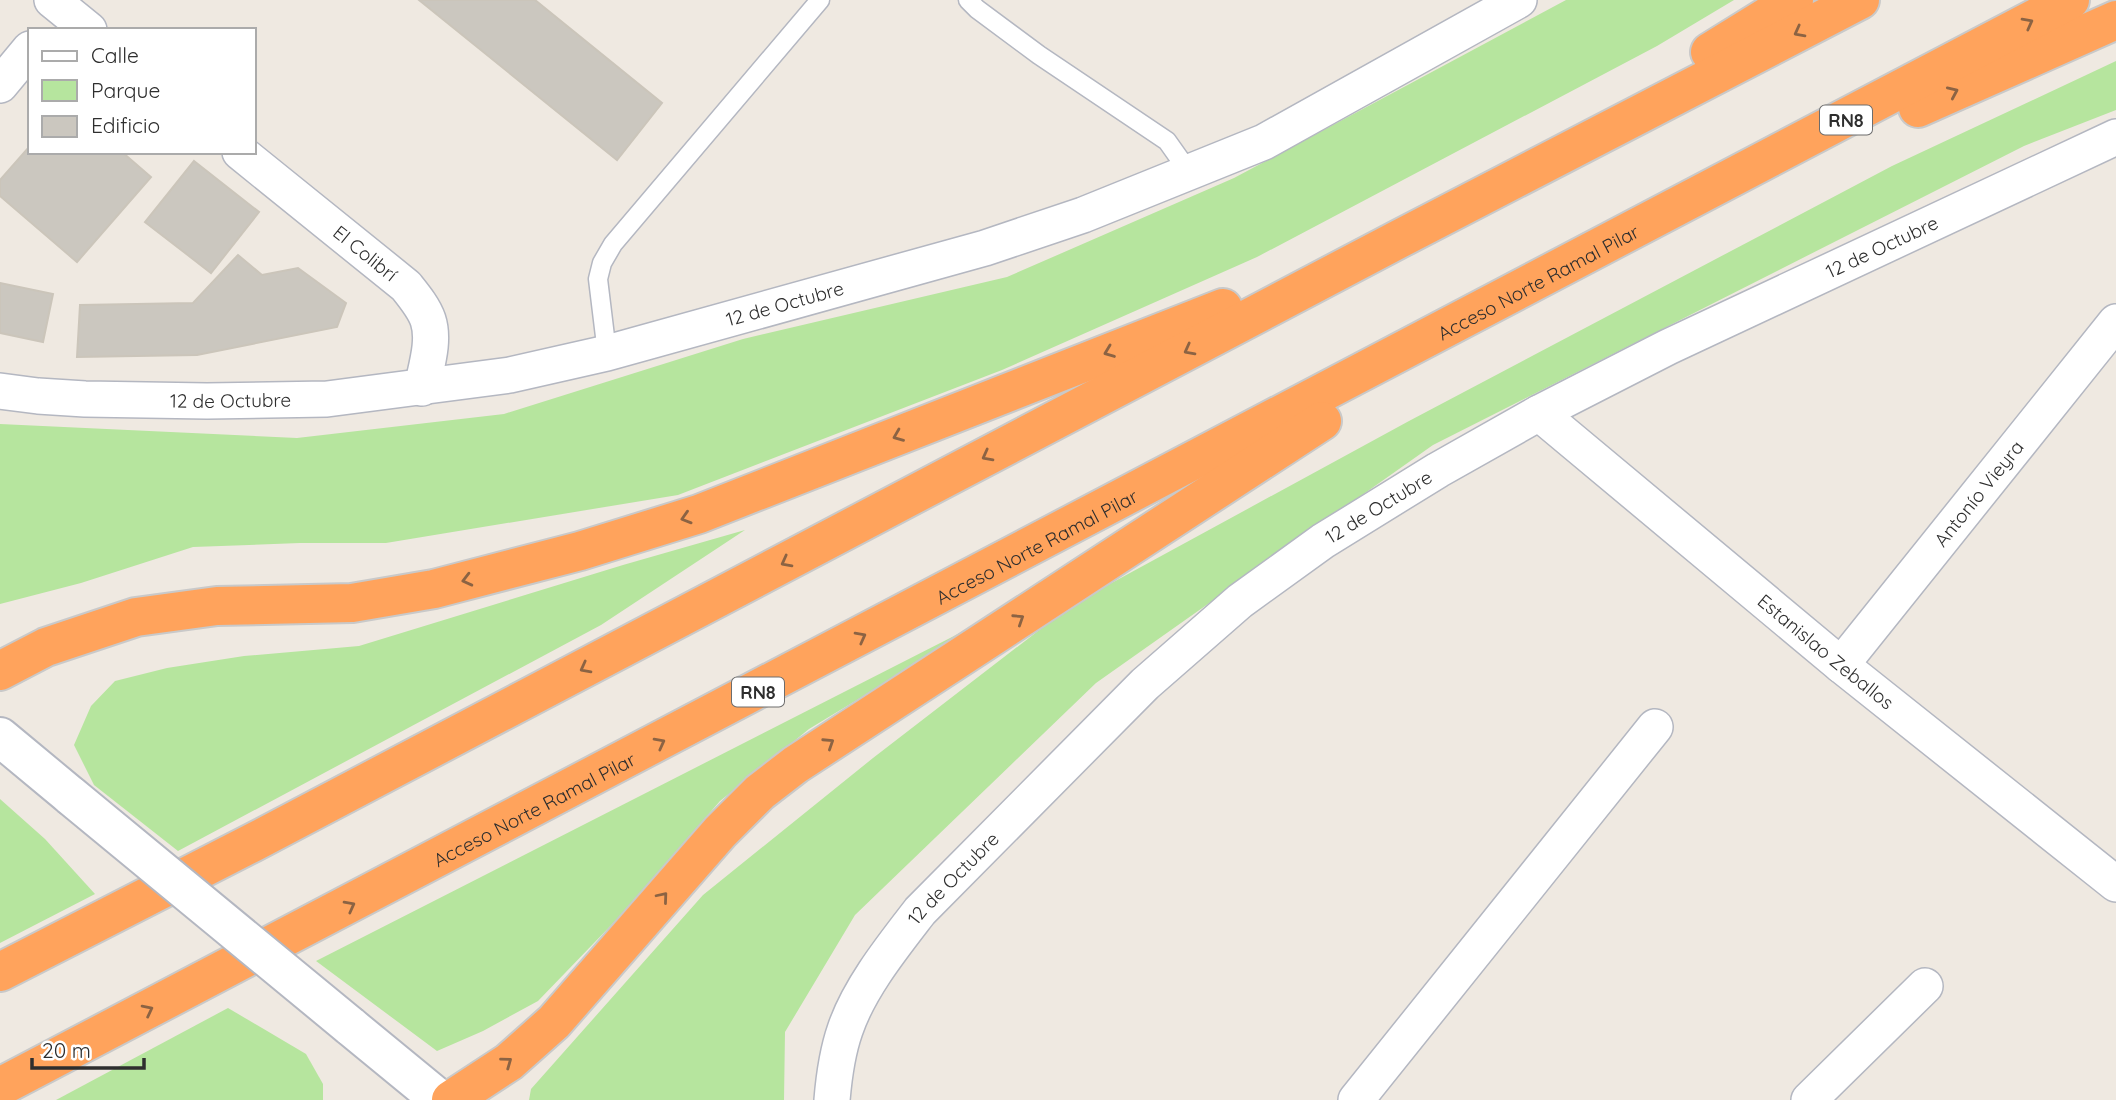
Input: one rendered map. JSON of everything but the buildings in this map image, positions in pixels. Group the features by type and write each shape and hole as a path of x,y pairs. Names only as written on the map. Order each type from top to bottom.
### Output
{"highway":[{"path":"1439,220 1794,0"},
{"path":"0,972 1860,0"},
{"name":"Acceso Norte Ramal Pilar","path":"0,1087 1622,239 2070,0"},
{"path":"1622,239 2116,20"},
{"path":"0,671 46,647 136,617 216,606 352,603 434,589 580,551 699,514 1401,238"},
{"path":"450,1100 509,1062 554,1022 720,832 760,792 795,765 1514,295"}],"street":[{"name":"12 de Octubre","path":"0,391 85,399 327,399 510,375 607,353 985,248 1083,215 1264,142 1519,0"},
{"path":"0,85 28,52"},
{"name":"12 de Octubre","path":"832,1100 836,1065 845,1028 864,992 898,939 920,911 1144,684 1240,601 1323,541 1438,470 1539,413 1680,341 2116,137"},
{"name":"El Colibrí","path":"242,154 406,286 428,320 430,343 422,388"},
{"name":"Antonío Vieyra","path":"1841,665 2116,322"},
{"name":"Estanislao Zeballos","path":"1539,413 1841,665 2116,884"},
{"path":"1356,1100 1655,727"},
{"path":"0,737 440,1100"},
{"path":"1809,1100 1925,986"}],"lane":[{"path":"607,353 598,279 602,263 613,244 820,0"},
{"path":"968,0 1040,55 1167,141 1189,172"}],"green space":[{"path":"1566,0 1734,0 1657,46 1257,257 1002,370 678,495 386,543 193,547 81,583 0,604 0,424 297,438 504,414 743,339 1007,277 1234,178"},
{"path":"2116,61 2116,110 2024,146 1433,445 1096,683 855,915 785,1032 784,1100 529,1100 531,1089 703,895 873,758 1073,604 1409,421 1892,166"},
{"path":"745,530 601,625 178,851 94,785 74,745 91,706 115,681 167,668 244,656 359,646"},
{"path":"1007,609 809,729 720,801 621,915 538,1001 483,1031 437,1051 316,961"},
{"path":"0,799 45,839 95,894 0,943"},
{"path":"228,1008 306,1054 323,1084 323,1100 56,1100"}]}
